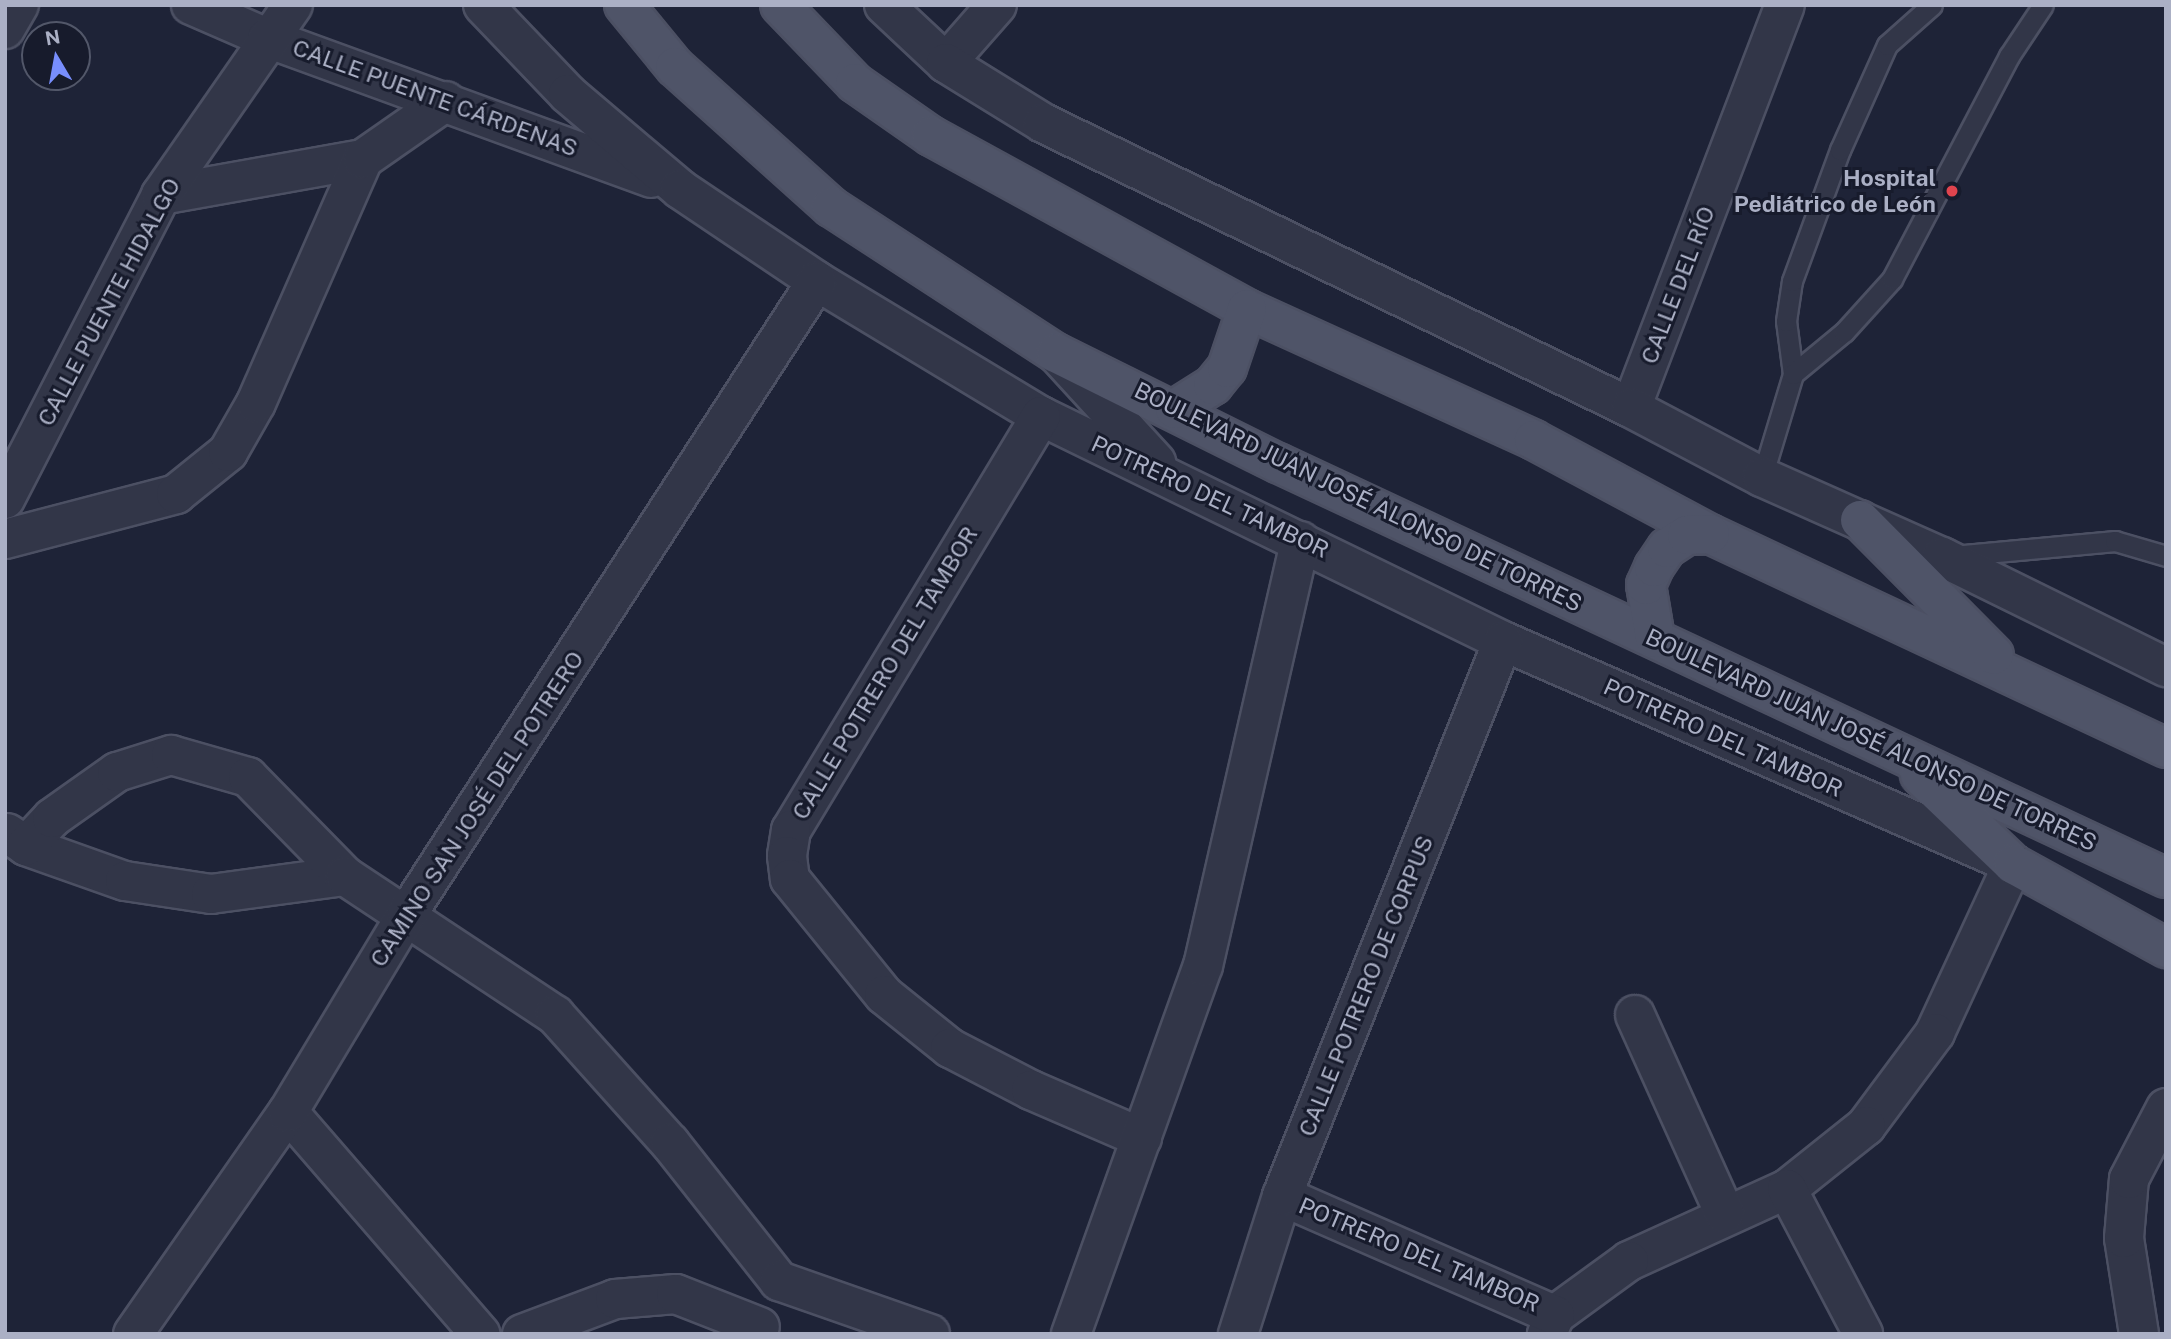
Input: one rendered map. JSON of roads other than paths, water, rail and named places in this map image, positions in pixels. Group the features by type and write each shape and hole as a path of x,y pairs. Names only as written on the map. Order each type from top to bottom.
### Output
{"main road":[{"name":"BOULEVARD JUAN JOSÉ ALONSO DE TORRES","path":"624,5 675,67 831,207 1056,353 1175,409 1278,463 1357,497 1444,541 1655,638 1898,755 2166,878"},
{"path":"780,5 855,83 931,136 1247,309 1534,440 1710,534 2010,671 2166,748"},
{"path":"1175,409 1213,385 1227,368 1247,309"},
{"path":"1860,520 2010,671"},
{"path":"1655,638 1646,585 1654,567 1667,548 1687,536 1710,534"},
{"path":"1898,755 2013,864 2166,948"}],"street":[{"path":"5,29 19,5"},
{"name":"CALLE PUENTE CÁRDENAS","path":"191,5 267,38 446,100 680,189"},
{"name":"CALLE PUENTE HIDALGO","path":"5,499 161,195 267,38 293,5"},
{"name":"POTRERO DEL TAMBOR","path":"483,5 568,94 680,189 817,281 1041,416 1338,558 1419,602 1503,641 2013,864"},
{"path":"884,5 946,63 1043,123 1631,408 1762,477 1942,557 2166,667"},
{"path":"946,63 997,5"},
{"name":"CALLE DEL RÍO","path":"1631,408 1785,5"},
{"path":"161,195 363,159 446,100"},
{"path":"5,539 176,494 228,452 256,403 363,159"},
{"name":"CAMINO SAN JOSÉ DEL POTRERO","path":"133,1334 288,1112 407,914 817,281"},
{"path":"1056,353 1172,479"},
{"name":"CALLE POTRERO DEL TAMBOR","path":"1041,416 791,830 787,856 790,879 884,995 950,1048 1031,1090 1142,1138"},
{"path":"1071,1334 1203,966 1300,541"},
{"name":"CALLE POTRERO DE CORPUS","path":"1238,1334 1282,1196 1503,641"},
{"path":"16,839 52,818 117,772 171,755 248,777 345,876 407,914 555,1015 670,1143 779,1281 930,1334"},
{"path":"16,839 125,881 211,894 345,876"},
{"path":"1551,1324 1629,1261 1725,1214 1787,1189 1866,1126 1935,1032 2013,864"},
{"path":"1635,1016 1725,1214"},
{"path":"2139,1334 2124,1238 2129,1179 2152,1165 2166,1108"},
{"path":"288,1112 480,1334"},
{"path":"1787,1189 1863,1334"},
{"name":"POTRERO DEL TAMBOR","path":"1282,1196 1551,1324"},
{"path":"523,1334 615,1299 676,1294 759,1330 779,1281"}],"lane":[{"path":"1762,477 1793,374 1786,321 1792,281 1840,150 1888,45 1932,5"},
{"path":"1793,374 1844,332 1892,279 2010,56 2043,5"},
{"path":"1942,557 2115,541 2166,556"}],"place":[{"name":"Hospital Pediátrico de León","path":"1952,191"}]}
